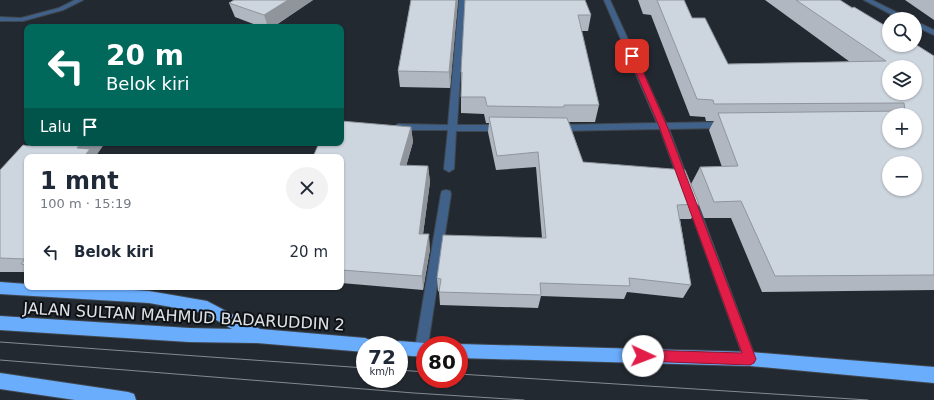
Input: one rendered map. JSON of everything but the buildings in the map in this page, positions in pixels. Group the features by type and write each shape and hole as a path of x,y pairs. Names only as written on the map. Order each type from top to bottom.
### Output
{"highway":[{"path":"0,288 24,289"},
{"path":"33,290 149,297 207,307 257,336"},
{"name":"JALAN SULTAN MAHMUD BADARUDDIN 2","path":"0,323 189,335 257,336 356,344"},
{"path":"468,351 750,359 934,375"},
{"path":"0,381 128,400"}],"street":[{"path":"0,19 21,20 61,9 80,0"},
{"path":"449,169 462,0"},
{"path":"607,0 663,126 750,359"},
{"path":"867,0 892,12"},
{"path":"922,27 934,33"},
{"path":"548,128 734,125"},
{"path":"389,126 508,128"},
{"path":"425,336 446,194"}],"tram line":[{"path":"0,342 356,367"},
{"path":"0,360 414,393 524,400"},
{"path":"408,371 416,371"},
{"path":"468,375 868,400"}],"route":[{"path":"632,56 663,126 750,359 643,356"}]}
